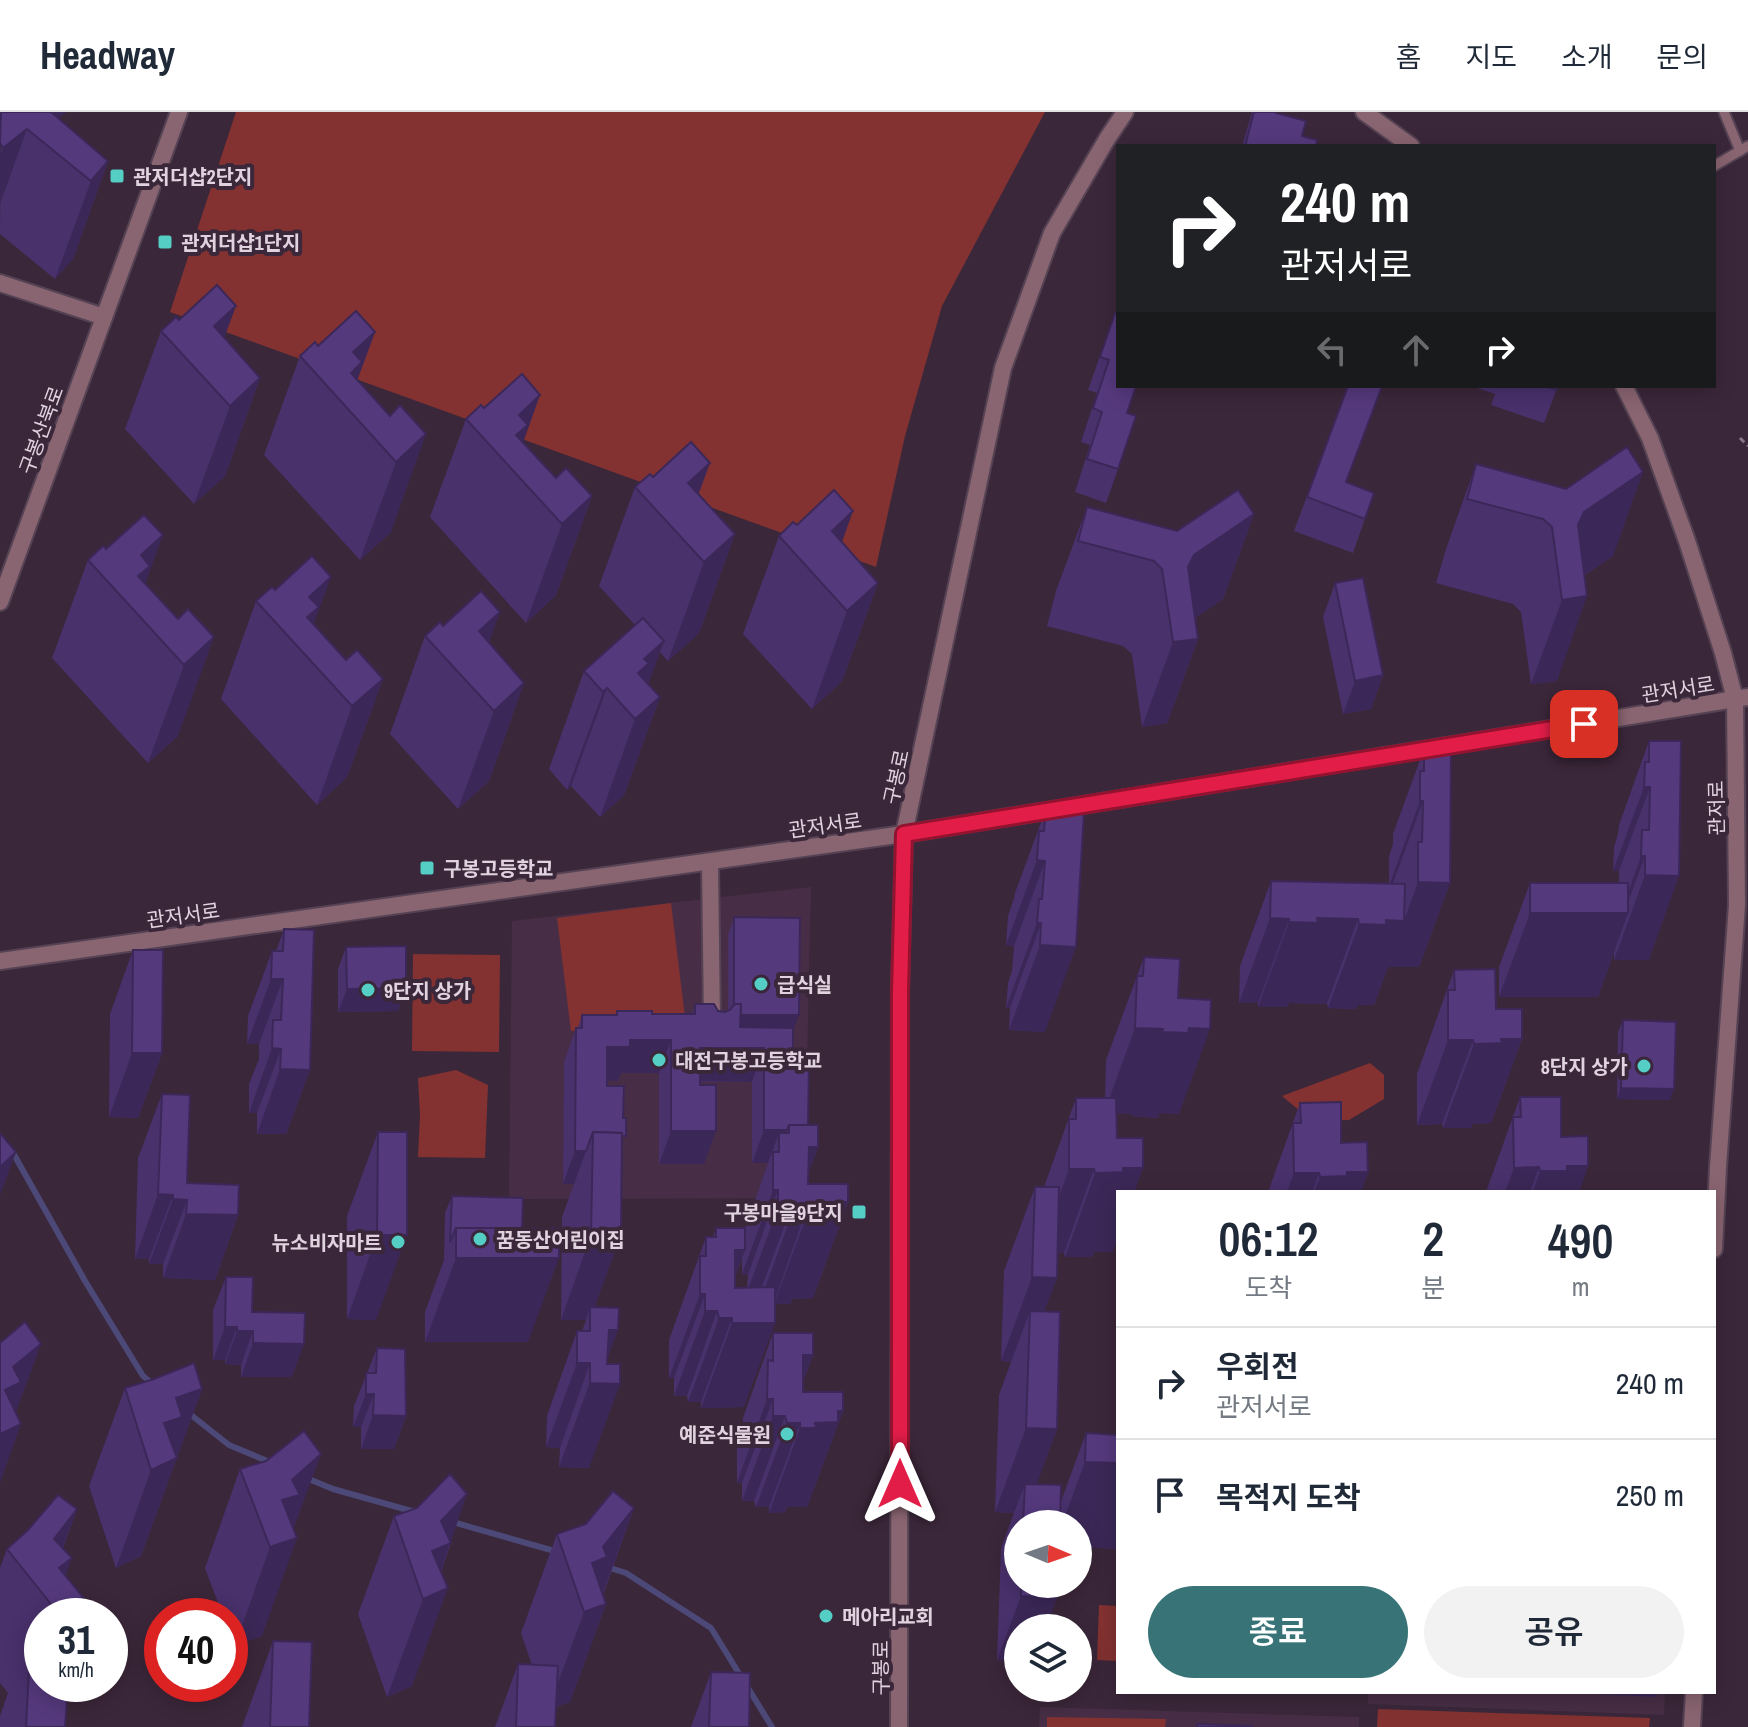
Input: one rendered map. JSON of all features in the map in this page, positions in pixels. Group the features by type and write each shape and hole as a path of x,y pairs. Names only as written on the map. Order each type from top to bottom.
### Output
{"street":[{"name":"구봉산북로","path":"0,602 179,112"},
{"name":"구봉로","path":"899,1727 900,992 904,834 1003,368 1052,233 1125,112"},
{"path":"1364,112 1408,144"},
{"path":"0,283 104,317"},
{"name":"관저로","path":"1625,388 1650,438 1723,653 1742,698 1737,905 1716,1208"},
{"name":"관저서로","path":"0,961 904,834 1742,698"},
{"path":"710,862 712,1035"},
{"path":"1692,1727 1694,1694"}],"lane":[{"path":"1716,165 1744,149 1724,112"}],"path":[{"path":"1740,438 1748,446"}],"shaded area":[{"path":"236,112 1045,112 942,306 905,436 876,567 170,312"},
{"name":"대전구봉고등학교","path":"811,887 804,1198 509,1199 512,921"},
{"path":"671,903 685,1017 571,1031 557,918"},
{"path":"413,954 500,955 499,1052 412,1051"},
{"path":"1370,1063 1384,1075 1384,1099 1349,1120 1312,1121 1282,1096"},
{"path":"456,1070 488,1085 485,1158 418,1157 418,1078"},
{"path":"1099,1605 1116,1606 1116,1661 1097,1660"},
{"path":"1368,1694 1665,1694 1664,1715 1368,1704"},
{"path":"1040,1707 1359,1717 1359,1727 1039,1727"},
{"path":"1378,1709 1650,1718 1649,1727 1377,1727"},
{"path":"1047,1717 1166,1719 1165,1727 1047,1727"}],"building":[{"path":"1,112 51,112 108,161 91,181 27,129 3,148 0,143"},
{"path":"1254,112 1276,112 1306,121 1302,136 1317,140 1316,144 1246,144"},
{"path":"217,285 236,306 214,326 260,378 230,406 161,331 176,317 179,320"},
{"path":"356,311 375,332 353,352 362,362 351,373 390,416 400,405 426,434 396,462 300,356 315,342 318,346"},
{"path":"1116,313 1116,388 1135,388 1127,413 1136,416 1118,469 1087,459 1102,412 1093,408 1109,360 1100,357"},
{"path":"522,374 540,395 519,415 528,425 516,435 556,478 566,468 592,496 562,524 466,419 481,405 484,408"},
{"path":"1347,388 1381,388 1346,482 1374,493 1365,519 1307,497"},
{"path":"691,442 710,463 688,483 735,534 704,562 635,487 650,474 653,477"},
{"path":"1627,447 1643,472 1584,512 1578,525 1587,596 1562,600 1552,527 1543,519 1467,499 1476,464 1566,489"},
{"path":"834,490 853,511 832,531 878,583 847,611 779,536 793,522 797,525"},
{"path":"1238,490 1254,514 1194,555 1188,567 1198,639 1173,642 1162,569 1154,561 1078,541 1087,507 1177,531"},
{"path":"144,515 163,535 141,555 150,566 138,576 178,619 188,609 214,637 184,665 88,560 103,546 106,549"},
{"path":"312,556 331,577 309,597 319,607 307,617 346,660 357,650 383,679 352,706 256,601 272,587 275,590"},
{"path":"1363,578 1383,675 1355,681 1335,583"},
{"path":"481,591 500,612 479,631 524,683 494,711 425,636 440,622 443,626"},
{"path":"643,618 664,641 644,659 649,663 638,673 660,697 635,719 607,688 603,692 584,671"},
{"path":"1649,741 1681,741 1679,876 1645,875 1645,856 1641,856 1642,830 1649,830 1650,787 1644,787"},
{"path":"1424,749 1451,749 1450,883 1418,882 1418,842 1422,842 1423,801 1420,801 1420,771 1424,771"},
{"path":"1046,809 1084,811 1076,947 1040,945 1041,923 1037,923 1045,861 1037,860 1039,831 1044,831"},
{"path":"1271,881 1405,884 1404,921 1386,920 1386,925 1359,924 1358,919 1317,918 1318,923 1270,918"},
{"path":"1530,883 1628,883 1628,913 1530,913"},
{"name":"급식실","path":"734,917 800,918 799,1015 740,1015 741,1004 734,1005"},
{"path":"284,929 314,930 310,1070 280,1069 281,1049 272,1048 273,1020 281,1020 283,979 271,979 272,951 283,951"},
{"path":"406,946 406,988 347,989 346,947"},
{"path":"133,950 163,950 162,1053 132,1053"},
{"path":"1144,957 1180,959 1178,998 1211,1000 1210,1029 1189,1028 1188,1033 1135,1028 1137,976 1143,976"},
{"path":"1495,969 1496,1009 1522,1009 1522,1039 1474,1044 1473,1040 1448,1040 1448,990 1455,990 1454,970"},
{"path":"695,1004 714,1004 718,1011 725,1012 735,1004 741,1004 740,1027 793,1028 793,1061 809,1061 808,1125 789,1125 787,1130 764,1130 764,1048 700,1048 700,1085 716,1085 716,1131 671,1131 671,1040 630,1040 630,1047 607,1047 607,1086 624,1086 626,1136 622,1133 593,1132 586,1151 575,1151 576,1028 582,1028 582,1015 617,1015 617,1011 695,1014"},
{"name":"8단지 상가","path":"1623,1020 1676,1022 1674,1089 1621,1088"},
{"path":"162,1094 190,1095 187,1183 239,1185 238,1215 186,1214 187,1200 158,1194"},
{"path":"1520,1097 1561,1097 1561,1137 1588,1136 1588,1166 1567,1166 1567,1171 1540,1171 1539,1167 1514,1168 1513,1117 1521,1117"},
{"path":"1076,1098 1116,1098 1117,1138 1143,1138 1143,1168 1095,1173 1094,1169 1069,1169 1069,1119 1076,1119"},
{"path":"1341,1102 1341,1143 1367,1142 1368,1172 1320,1177 1319,1173 1294,1173 1293,1123 1301,1123 1300,1103"},
{"path":"789,1125 818,1125 818,1147 809,1147 808,1184 848,1184 848,1202 843,1202 844,1214 821,1214 821,1219 805,1220 805,1214 792,1214 791,1208 778,1208 778,1190 773,1190 773,1152 779,1152 779,1133 789,1133"},
{"path":"378,1132 407,1132 407,1235 377,1235"},
{"path":"593,1132 622,1133 621,1235 591,1235"},
{"path":"0,1133 16,1152 0,1167"},
{"path":"1035,1187 1059,1187 1057,1278 1032,1277"},
{"path":"452,1196 523,1198 522,1228 456,1228 450,1242"},
{"path":"456,1228 559,1228 559,1258 456,1258"},
{"path":"716,1228 745,1228 745,1250 735,1250 735,1288 775,1287 775,1323 732,1323 732,1318 719,1318 717,1311 705,1311 705,1294 700,1294 700,1256 706,1256 706,1237 716,1237"},
{"path":"226,1277 253,1277 252,1312 305,1313 304,1344 253,1343 253,1331 225,1327"},
{"path":"590,1307 619,1308 618,1330 609,1330 607,1364 620,1364 620,1384 590,1383 590,1363 577,1363 577,1331 590,1331"},
{"path":"1030,1311 1060,1312 1057,1429 1026,1428"},
{"path":"25,1322 41,1344 13,1367 21,1382 5,1390 21,1424 0,1434 0,1343"},
{"path":"773,1333 813,1333 813,1355 803,1355 803,1392 843,1392 843,1411 838,1411 838,1422 815,1423 816,1428 800,1428 800,1423 787,1423 785,1416 773,1416 773,1399 767,1399 768,1360 773,1361"},
{"path":"377,1348 405,1349 406,1416 373,1415 374,1394 366,1394 366,1373 376,1373"},
{"path":"194,1363 202,1389 176,1398 182,1417 164,1423 177,1458 151,1470 125,1388"},
{"path":"304,1431 321,1454 292,1480 300,1495 282,1500 297,1538 270,1547 240,1469 266,1461"},
{"path":"1086,1433 1116,1435 1116,1463 1085,1462"},
{"path":"450,1474 467,1494 441,1521 451,1543 432,1551 448,1588 423,1599 394,1516 417,1508"},
{"path":"1025,1484 1061,1485 1060,1510 1024,1510"},
{"path":"613,1491 634,1508 603,1547 607,1557 592,1563 606,1604 584,1612 557,1534 586,1524"},
{"path":"58,1495 77,1509 54,1539 72,1558 59,1568 83,1597 46,1598 7,1549"},
{"path":"273,1641 312,1642 309,1727 270,1727"},
{"path":"518,1664 558,1666 555,1727 516,1727"},
{"path":"711,1672 750,1673 749,1727 709,1727"},
{"path":"27,1702 67,1702 65,1727 26,1727"},
{"path":"1197,1724 1252,1726 1252,1727 1197,1727"}],"waterway":[{"path":"12,1151 85,1281 143,1376 153,1384"},
{"path":"186,1411 229,1445 272,1463"},
{"path":"304,1477 333,1489 415,1512"},
{"path":"449,1521 558,1552"},
{"path":"607,1567 626,1573 711,1628 772,1727"}],"place":[{"name":"관저더샵2단지","path":"117,176"},
{"name":"관저더샵1단지","path":"165,242"},
{"name":"구봉고등학교","path":"427,868"},
{"name":"급식실","path":"761,984"},
{"name":"9단지 상가","path":"368,990"},
{"name":"대전구봉고등학교","path":"659,1060"},
{"name":"8단지 상가","path":"1644,1066"},
{"name":"구봉마을9단지","path":"859,1212"},
{"name":"꿈동산어린이집","path":"480,1239"},
{"name":"뉴소비자마트","path":"398,1242"},
{"name":"예준식물원","path":"787,1434"},
{"name":"메아리교회","path":"826,1616"}],"route":[{"path":"900,1484 900,992 904,834 1584,724"}]}
